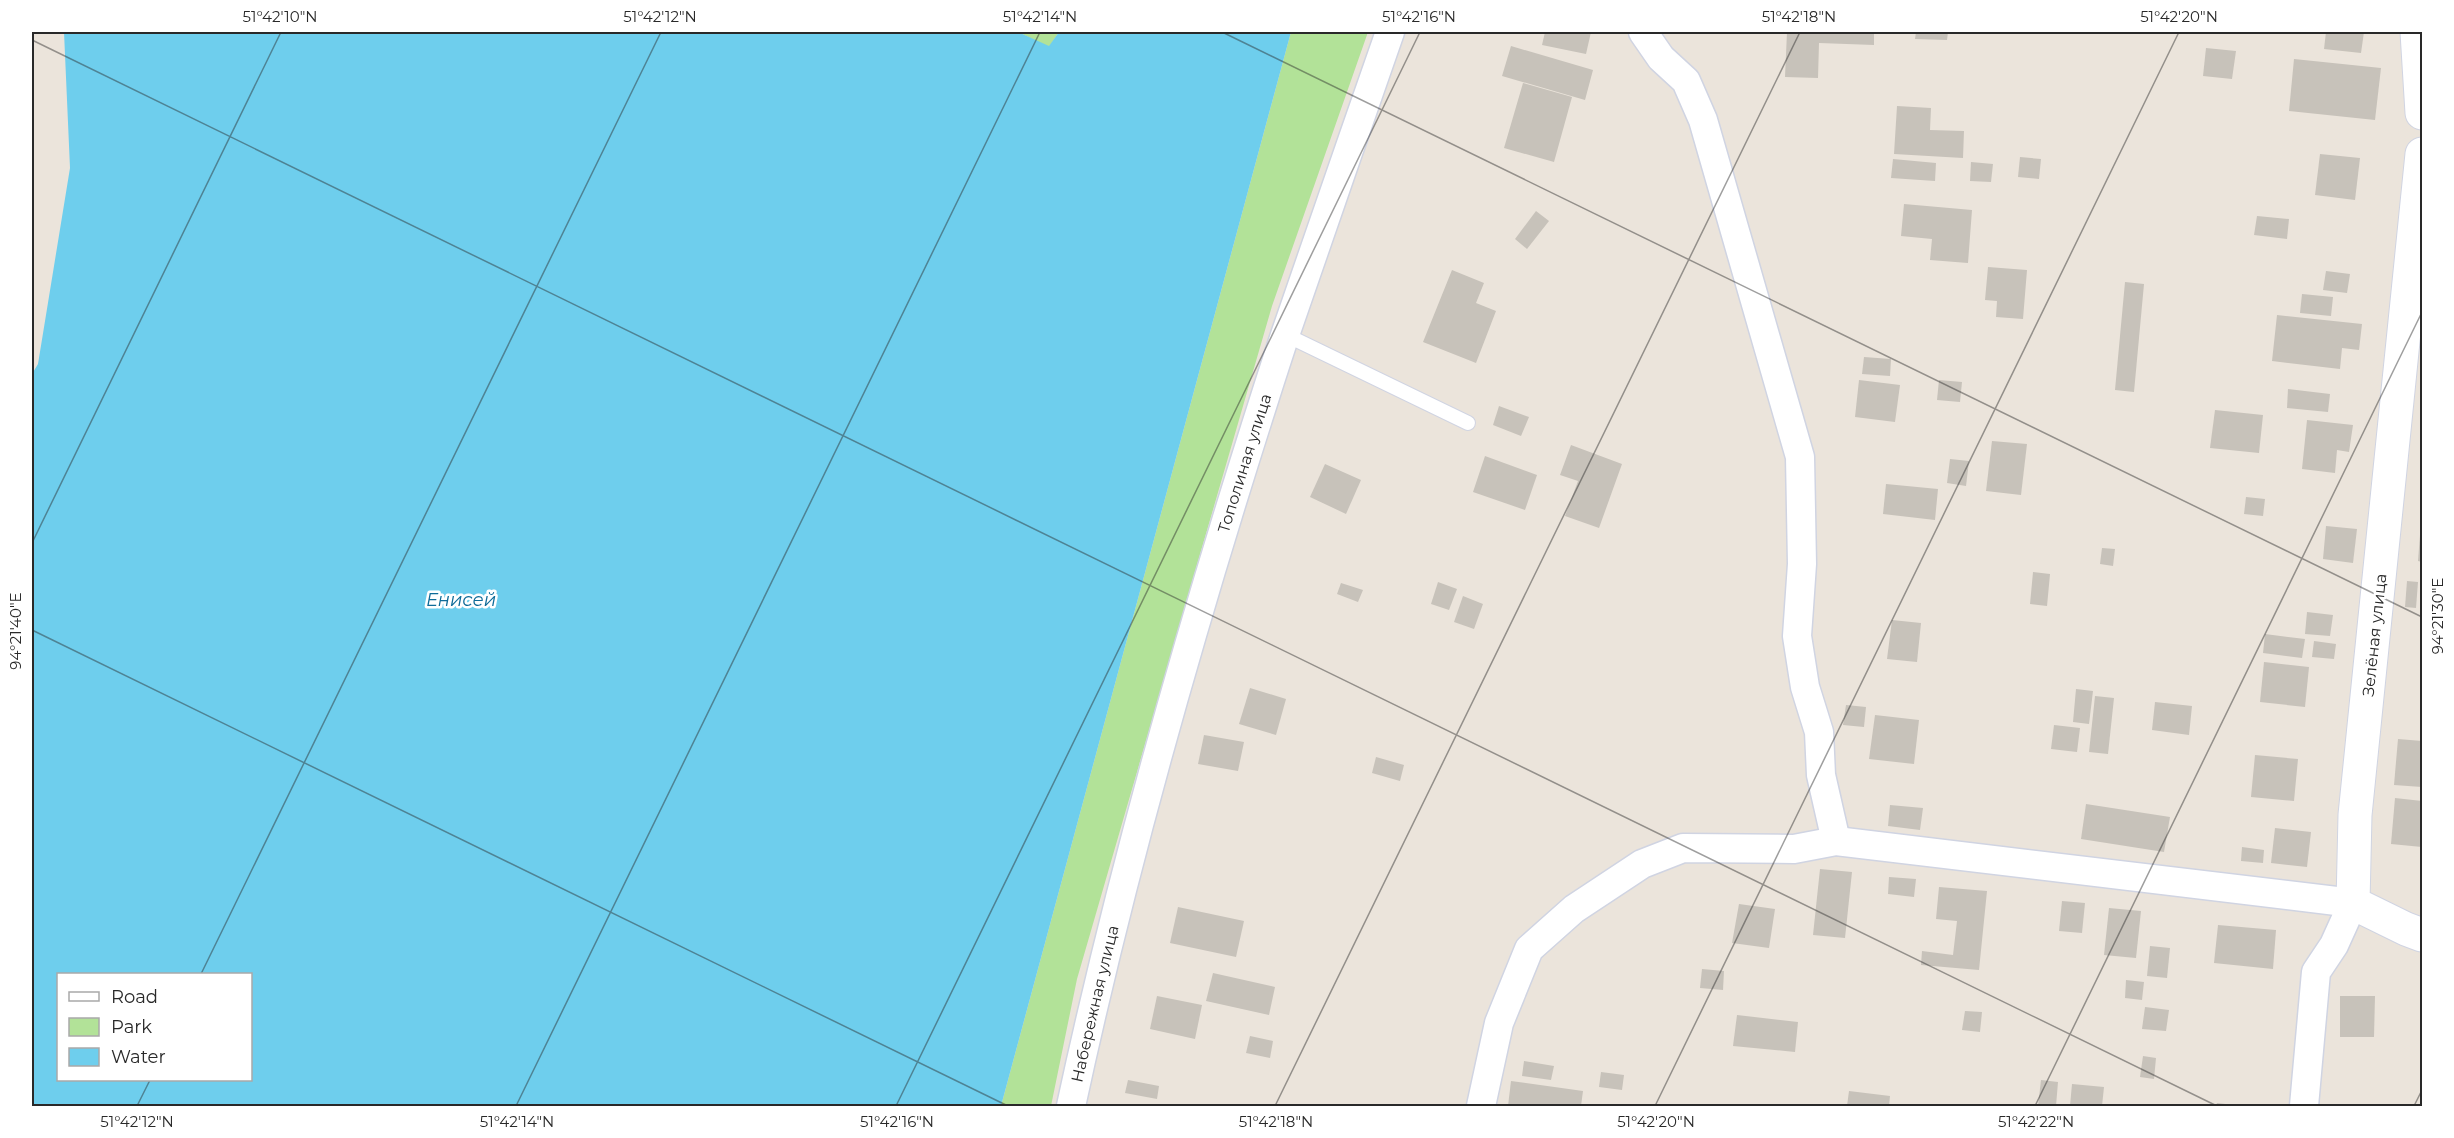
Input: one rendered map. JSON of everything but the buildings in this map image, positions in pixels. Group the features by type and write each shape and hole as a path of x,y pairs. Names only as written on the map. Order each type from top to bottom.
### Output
{"street":[{"name":"Тополиная улица","path":"1118,900 1162,736 1286,335 1390,32"},
{"path":"1643,32 1661,58 1686,81 1703,120 1800,457 1802,564 1797,636 1805,687 1819,732 1821,775 1836,841"},
{"path":"2416,32 2422,113"},
{"name":"Зелёная улица","path":"2304,1107 2316,972 2334,945 2354,903 2355,815 2422,154"},
{"path":"1481,1107 1499,1023 1528,949 1574,909 1642,864 1683,848 1794,849 1836,841 2354,903 2422,935"},
{"name":"Набережная улица","path":"1071,1107 1118,900"}],"lane":[{"path":"1286,335 1468,423"}],"green space":[{"path":"1018,32 1059,32 1049,47"},
{"path":"1291,32 1368,32 1272,306 1077,979 1051,1106 1001,1106"}],"water":[{"name":"Енисей","path":"64,32 1018,32 1049,46 1059,32 1291,32 1001,1106 32,1106 32,374 38,364 70,168"}]}
